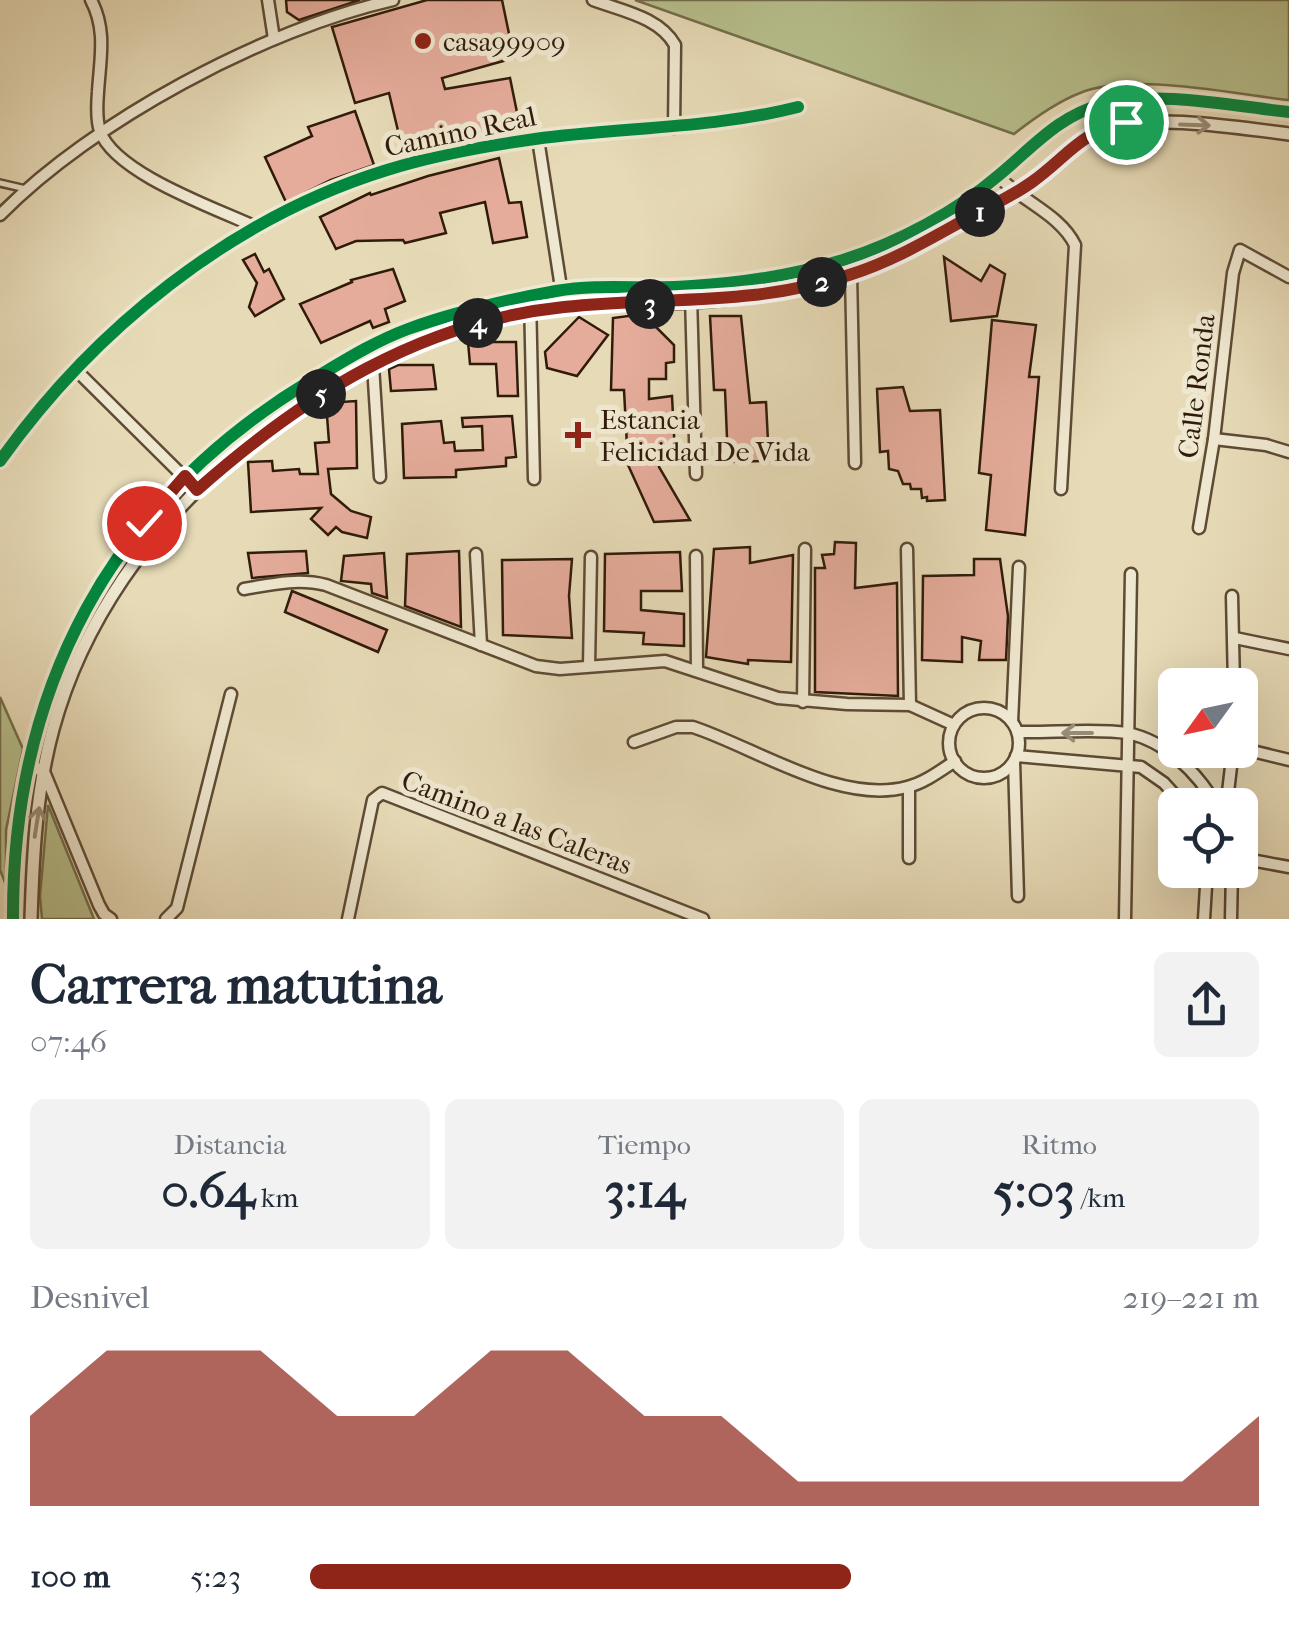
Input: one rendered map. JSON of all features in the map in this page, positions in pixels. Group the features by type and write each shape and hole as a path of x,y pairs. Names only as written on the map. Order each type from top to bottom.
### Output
{"street":[{"path":"91,0 102,28 97,107 100,133 119,156 142,173 258,228"},
{"path":"268,0 274,39"},
{"path":"0,215 26,189 100,133 274,39 394,0"},
{"path":"594,0 656,24 675,45 674,128"},
{"path":"12,919 12,856 37,724 66,647 99,582 185,476 234,432 364,348 408,329 560,290 690,286 780,276 848,258 953,208 998,176 1060,121 1100,104 1142,98 1289,112"},
{"name":"Camino Real","path":"0,461 74,368 122,321 168,284 258,228 316,198 385,170 460,151 538,139 748,120 798,107"},
{"path":"1073,115 1086,135"},
{"path":"32,919 33,843 53,728 82,656 114,593 197,490 303,404 418,343 474,324 564,307 691,302 789,291 851,274 908,251 1014,194 1086,135 1126,122 1230,126 1289,134"},
{"path":"538,139 564,307"},
{"path":"998,176 1014,194 1061,224 1071,236 1077,254 1061,490"},
{"name":"Calle Ronda","path":"1199,528 1214,439 1233,273 1240,250 1289,277"},
{"path":"848,258 856,463"},
{"path":"690,286 696,474"},
{"path":"530,297 534,479"},
{"path":"364,348 373,365 380,476"},
{"path":"74,368 197,490"},
{"path":"1214,439 1289,452"},
{"path":"802,702 805,549"},
{"path":"907,550 910,704"},
{"path":"476,554 481,645"},
{"path":"696,556 697,670"},
{"path":"590,666 591,557"},
{"path":"1018,896 1015,727 1019,567"},
{"path":"1125,919 1131,574"},
{"path":"244,590 308,581 536,666 560,669 665,662 778,698 910,704 954,725"},
{"path":"1232,596 1234,668"},
{"path":"1235,638 1289,649"},
{"path":"166,919 177,908 231,694"},
{"path":"1169,788 1141,767 1127,764 1015,758 996,775 985,778 963,770 955,762 949,744 954,725 971,710 982,708 1004,714 1015,727 1127,733 1152,743 1188,766 1206,788"},
{"path":"634,742 676,727 693,727 790,768 853,788 909,787 955,762"},
{"path":"1258,752 1289,760"},
{"path":"28,762 45,774 99,904 111,919"},
{"path":"909,787 909,858"},
{"name":"Camino a las Caleras","path":"348,919 373,800 382,793 704,919"},
{"path":"1258,861 1289,867"},
{"path":"1204,919 1207,888 1232,892"},
{"path":"1232,888 1232,919"}],"lane":[{"path":"0,183 26,189"}],"green space":[{"path":"635,0 1289,0 1289,100 1183,86 1102,87 1063,101 1014,134"},
{"path":"0,697 23,749 6,830 6,885 0,870"},
{"path":"48,805 94,919 42,919 40,896"}],"building":[{"path":"286,0 360,0 299,20 287,12"},
{"name":"casa99909","path":"427,0 502,0 514,58 442,78 445,89 510,78 521,132 404,156 389,93 355,103 332,27"},
{"path":"355,111 374,165 286,202 265,157 312,136 308,127"},
{"path":"499,158 509,203 521,202 527,237 493,243 485,202 440,213 446,233 405,243 356,241 336,249 320,217 370,193"},
{"path":"255,254 264,272 269,269 284,299 255,316 249,307 257,283 243,260"},
{"path":"944,257 981,281 990,265 1005,274 997,316 951,321"},
{"path":"393,269 405,301 385,309 389,322 373,328 370,321 321,343 300,304 351,280"},
{"path":"643,314 674,345 674,362 666,363 666,379 649,379 649,399 672,396 675,454 660,453 659,467 690,520 654,522 628,465 624,390 611,390 613,318"},
{"path":"710,316 741,316 750,403 766,402 769,461 728,462 725,390 714,390"},
{"path":"579,317 608,335 577,376 547,368 545,352"},
{"path":"992,320 1036,325 1029,377 1039,377 1025,535 986,530 991,475 979,473"},
{"path":"468,342 516,342 518,396 498,396 496,364 470,364"},
{"path":"398,365 433,365 436,389 391,391 389,369"},
{"path":"903,387 910,411 940,410 945,500 927,501 927,497 922,498 921,489 903,484 898,471 889,469 888,451 880,452 877,389"},
{"path":"356,401 357,468 328,469 331,494 351,511 371,517 367,538 336,527 328,535 311,519 321,508 251,512 248,462 272,461 273,471 299,469 300,474 318,474 315,443 329,442 326,403"},
{"path":"512,416 516,457 506,458 506,466 456,470 456,477 404,478 402,424 441,421 444,443 454,442 455,451 483,450 482,426 463,427 462,418"},
{"path":"835,542 856,543 855,588 897,583 898,696 815,692 815,568 825,568 822,555 834,554"},
{"path":"750,547 750,563 793,555 791,662 748,660 748,664 706,657 714,549"},
{"path":"306,551 308,573 252,578 248,553"},
{"path":"459,551 461,627 405,606 407,554"},
{"path":"680,552 682,591 641,591 641,610 684,614 684,646 643,644 644,633 604,631 605,554"},
{"path":"384,553 387,598 372,593 371,584 341,581 344,556"},
{"path":"572,559 572,638 503,635 502,560"},
{"path":"974,559 1000,559 1008,616 1006,660 979,660 981,641 962,637 962,662 922,660 923,576 974,575"},
{"path":"292,591 387,630 378,652 285,612"}],"cycle path":[{"path":"13,919 17,834 31,754 54,679 86,608 128,543 180,483 240,429 310,381 395,334 500,302 573,289 711,285 843,260 945,214 982,189 1059,124 1103,104 1171,99 1289,112"},
{"path":"0,461 78,367 170,284 274,217 329,191 387,170 479,148 568,135 733,120 798,107"}],"place":[{"name":"casa99909","path":"423,41"},
{"name":"Estancia Felicidad De Vida","path":"578,435"}],"route":[{"path":"144,523 185,476 197,490 303,404 418,343 474,324 564,307 741,298 789,291 851,274 908,251 1014,194 1086,135 1126,122"}]}
